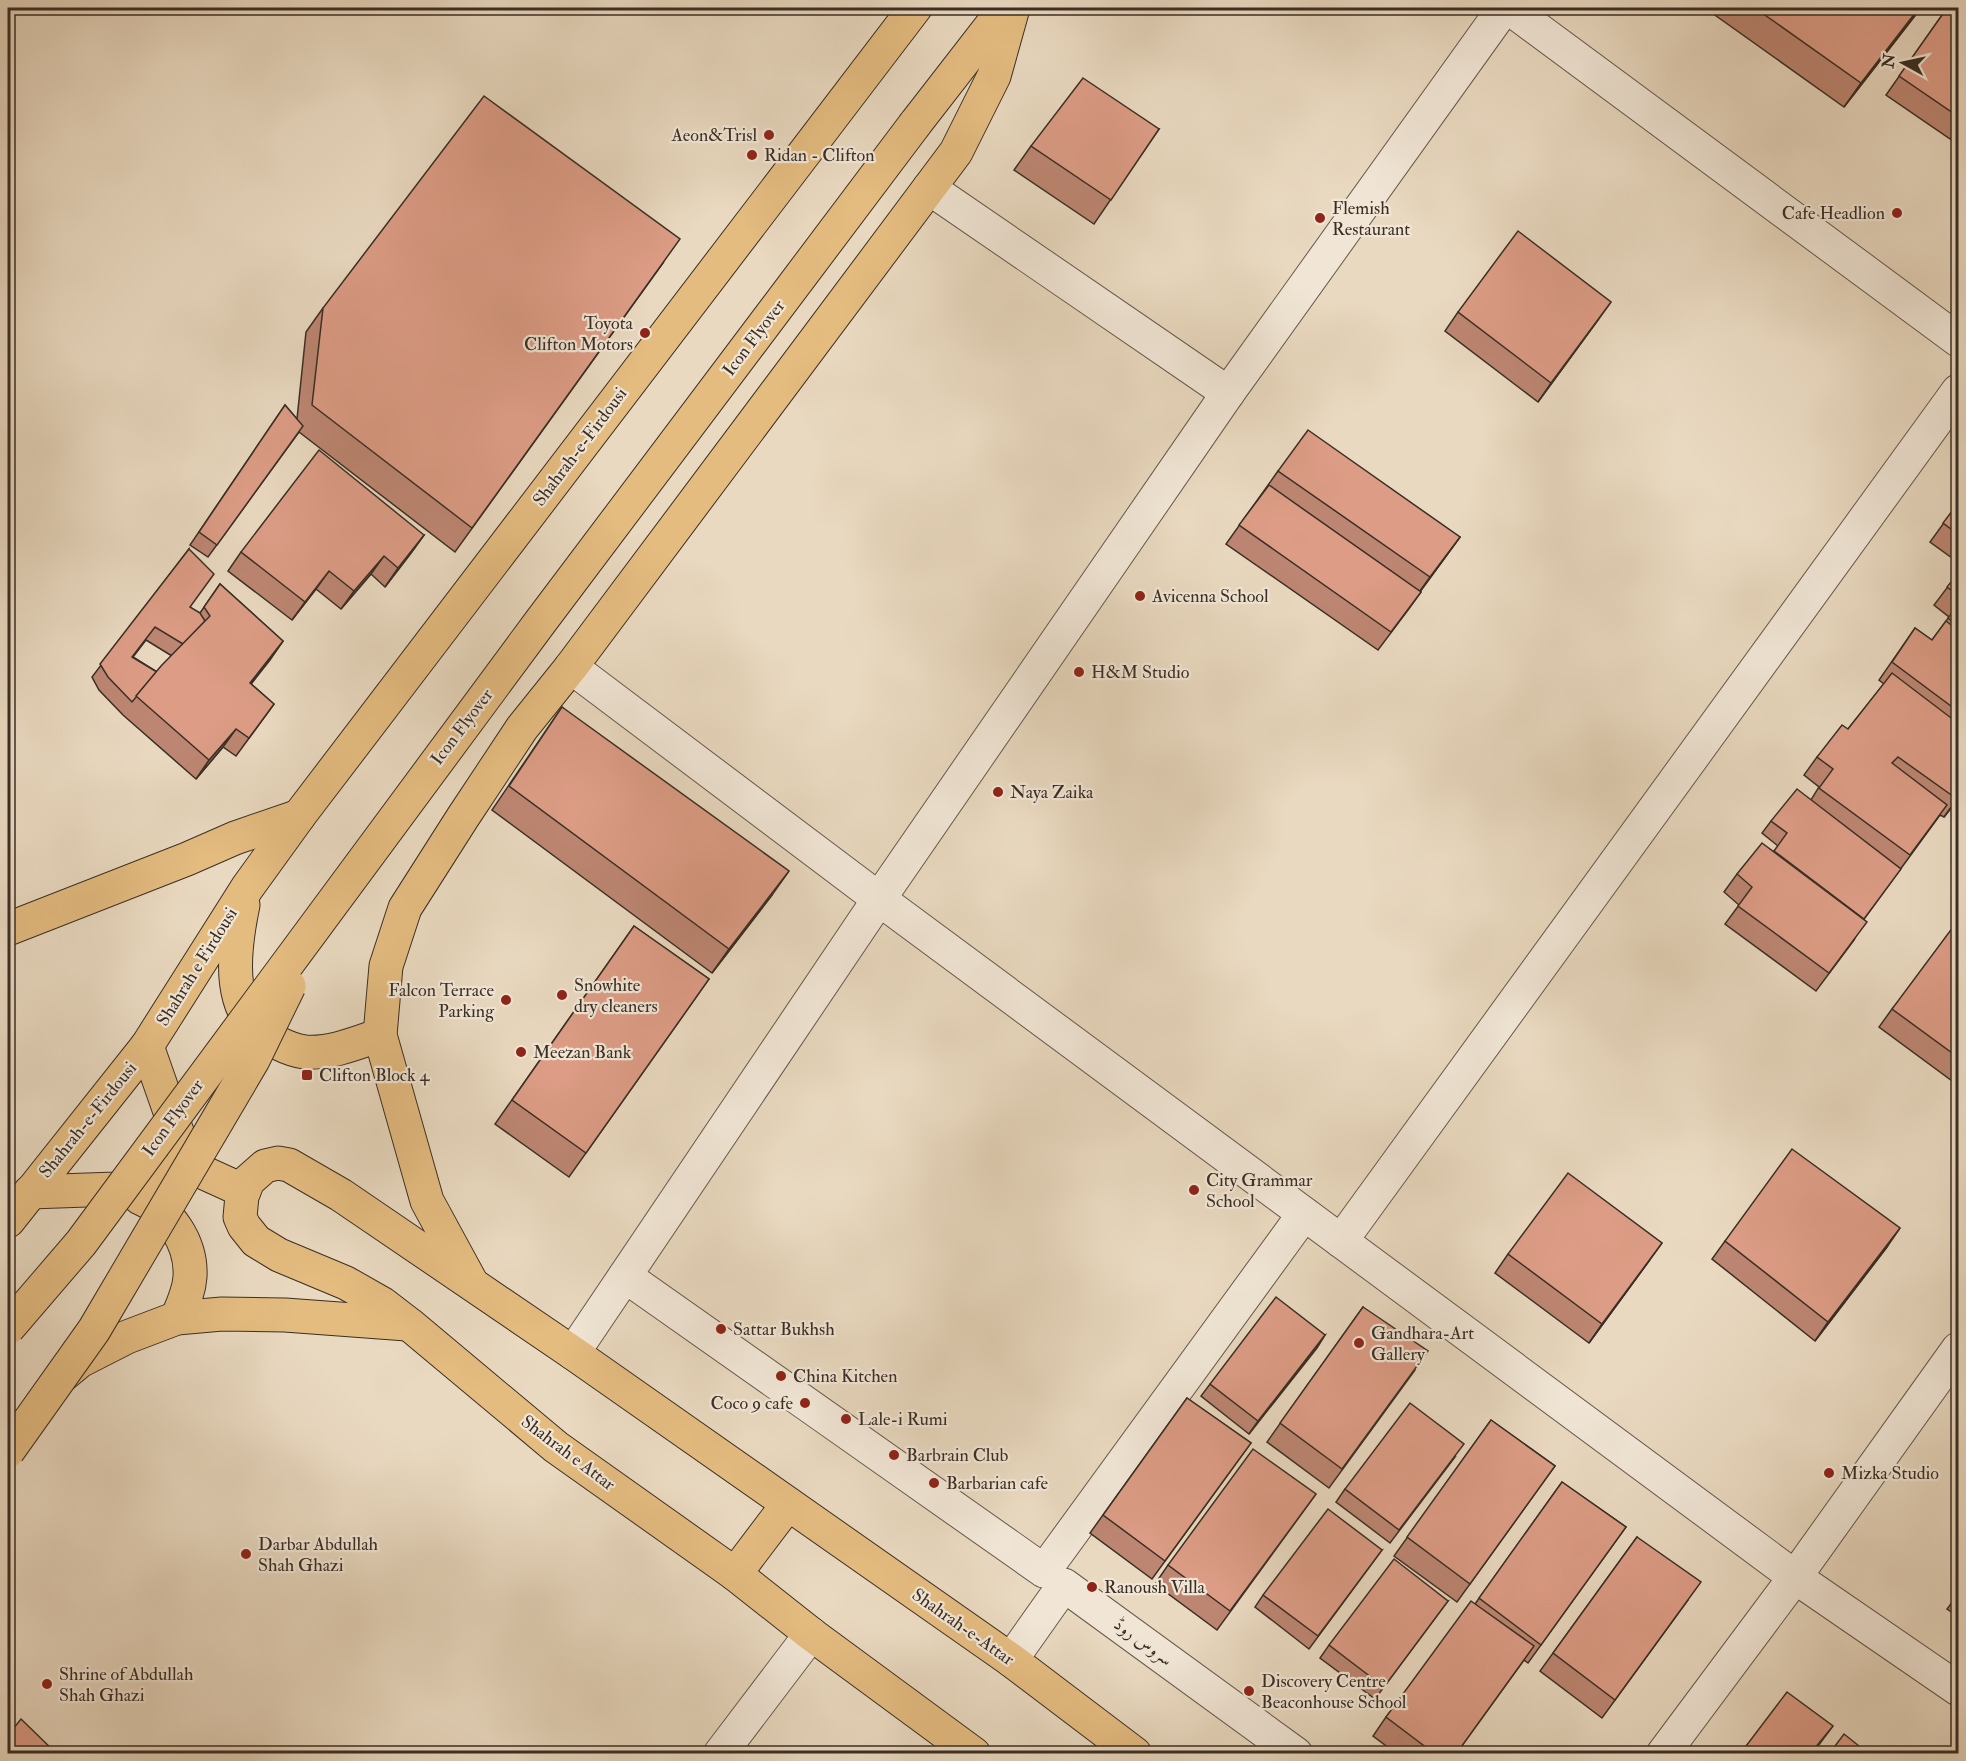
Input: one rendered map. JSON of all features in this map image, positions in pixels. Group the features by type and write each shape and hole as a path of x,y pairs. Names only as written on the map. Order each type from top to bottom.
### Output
{"main road":[{"name":"Shahrah-e-Firdousi","path":"247,888 299,816 915,8"},
{"name":"Icon Flyover","path":"8,1328 81,1243 541,621 1005,8"},
{"path":"472,1285 426,1201 380,1035 386,966 405,908 522,728 571,667 956,152 994,76 1013,8"},
{"path":"8,929 235,838 299,816"},
{"path":"247,888 237,940 236,979 239,997 246,1016 260,1034 283,1046 306,1052 351,1045 380,1035"},
{"name":"Shahrah e Firdousi","path":"147,1046 247,888"},
{"path":"8,1451 94,1330 253,1060 327,909"},
{"name":"Shahrah-e-Firdousi","path":"8,1221 147,1046"},
{"path":"147,1046 189,1166"},
{"path":"30,1192 116,1189 189,1166 244,1191 248,1181 265,1166 272,1163 289,1164 341,1195 573,1353 788,1504 735,1574 811,1634 974,1754"},
{"path":"116,1189 150,1202 167,1216 180,1234 187,1254 190,1276 186,1298 177,1318"},
{"name":"Shahrah e Attar","path":"244,1191 240,1217 256,1241 279,1255 346,1282 383,1305 409,1324 556,1447 735,1574"},
{"path":"8,1433 48,1386 80,1361 127,1337 177,1318 222,1314 285,1315 409,1324"},
{"name":"Shahrah-e-Attar","path":"788,1504 1011,1660 1135,1754"}],"street":[{"path":"573,1353 879,899 1228,393 1504,8"},
{"path":"1509,8 1959,340"},
{"path":"929,188 1228,393"},
{"path":"1341,1241 1959,391"},
{"path":"571,667 879,899 1795,1577 1959,1689"},
{"path":"1011,1660 1054,1578 1304,1214"},
{"name":"سروس روڈ","path":"625,1276 1054,1578 1296,1754"},
{"path":"1663,1754 1795,1577 1959,1349"},
{"path":"720,1754 811,1634"}],"building":[{"path":"1755,8 1919,8 1861,83"},
{"path":"1947,8 1959,8 1959,117 1899,76"},
{"path":"1083,78 1159,129 1111,200 1031,146"},
{"path":"484,96 680,239 472,528 312,405 323,308"},
{"path":"1518,231 1611,302 1551,383 1458,312"},
{"path":"285,405 303,426 217,545 199,532"},
{"path":"1308,430 1460,537 1430,577 1278,471"},
{"path":"319,450 424,535 398,568 384,556 354,591 329,571 305,602 241,552"},
{"path":"1269,485 1421,592 1391,632 1239,525"},
{"path":"1959,502 1959,535 1943,523"},
{"path":"189,549 214,574 190,607 200,613 205,621 183,644 155,627 132,657 157,672 132,702 108,677 100,664"},
{"path":"1959,572 1959,596 1947,587"},
{"path":"220,584 283,641 250,683 274,704 249,738 236,729 209,760 136,696 161,666 210,616 204,607"},
{"path":"1959,604 1959,626 1948,618"},
{"path":"1946,621 1959,631 1959,712 1892,662 1915,628 1932,640"},
{"path":"1892,673 1959,724 1959,796 1957,799 1898,757 1892,763 1947,805 1910,855 1819,788 1833,769 1817,757 1842,725 1848,729"},
{"path":"562,707 789,871 729,949 509,786"},
{"path":"1797,789 1901,869 1864,919 1774,851 1787,833 1771,821"},
{"path":"1762,843 1867,922 1829,973 1738,906 1752,887 1737,874"},
{"path":"634,926 709,979 586,1153 512,1100"},
{"path":"1953,927 1959,932 1959,1058 1892,1009"},
{"path":"1792,1149 1900,1228 1828,1322 1725,1241"},
{"path":"1568,1173 1662,1243 1602,1324 1508,1254"},
{"path":"1276,1297 1325,1335 1258,1421 1210,1384"},
{"path":"1363,1307 1428,1351 1342,1469 1280,1423"},
{"path":"1187,1398 1251,1443 1165,1561 1103,1515"},
{"path":"1410,1403 1464,1444 1399,1530 1345,1489"},
{"path":"1491,1420 1555,1466 1470,1584 1407,1537"},
{"path":"1253,1449 1316,1494 1230,1611 1168,1565"},
{"path":"1562,1482 1626,1527 1541,1645 1479,1598"},
{"path":"1328,1509 1382,1550 1318,1636 1263,1595"},
{"path":"1637,1537 1701,1582 1615,1700 1553,1653"},
{"path":"1394,1559 1448,1601 1384,1687 1329,1645"},
{"path":"1471,1601 1534,1646 1456,1754 1435,1754 1386,1717"},
{"path":"1787,1692 1833,1726 1810,1754 1740,1754"},
{"path":"21,1719 57,1754 8,1754 8,1735"},
{"path":"1844,1734 1869,1754 1829,1754"}],"place":[{"name":"Aeon&Trisl","path":"769,135"},
{"name":"Ridan - Clifton","path":"752,155"},
{"name":"Cafe Headlion","path":"1897,213"},
{"name":"Flemish Restaurant","path":"1320,218"},
{"name":"Toyota Clifton Motors","path":"645,333"},
{"name":"Avicenna School","path":"1140,596"},
{"name":"H&M Studio","path":"1079,672"},
{"name":"Naya Zaika","path":"998,792"},
{"name":"Snowhite dry cleaners","path":"562,995"},
{"name":"Falcon Terrace Parking","path":"506,1000"},
{"name":"Meezan Bank","path":"521,1052"},
{"name":"Clifton Block 4","path":"307,1075"},
{"name":"City Grammar School","path":"1194,1190"},
{"name":"Sattar Bukhsh","path":"721,1329"},
{"name":"Gandhara-Art Gallery","path":"1359,1343"},
{"name":"China Kitchen","path":"781,1376"},
{"name":"Coco 9 cafe","path":"805,1403"},
{"name":"Lale-i Rumi","path":"846,1419"},
{"name":"Barbrain Club","path":"894,1455"},
{"name":"Mizka Studio","path":"1829,1473"},
{"name":"Barbarian cafe","path":"934,1483"},
{"name":"Darbar Abdullah Shah Ghazi","path":"246,1554"},
{"name":"Ranoush Villa","path":"1092,1587"},
{"name":"Shrine of Abdullah Shah Ghazi","path":"47,1684"},
{"name":"Discovery Centre Beaconhouse School","path":"1249,1691"}]}
